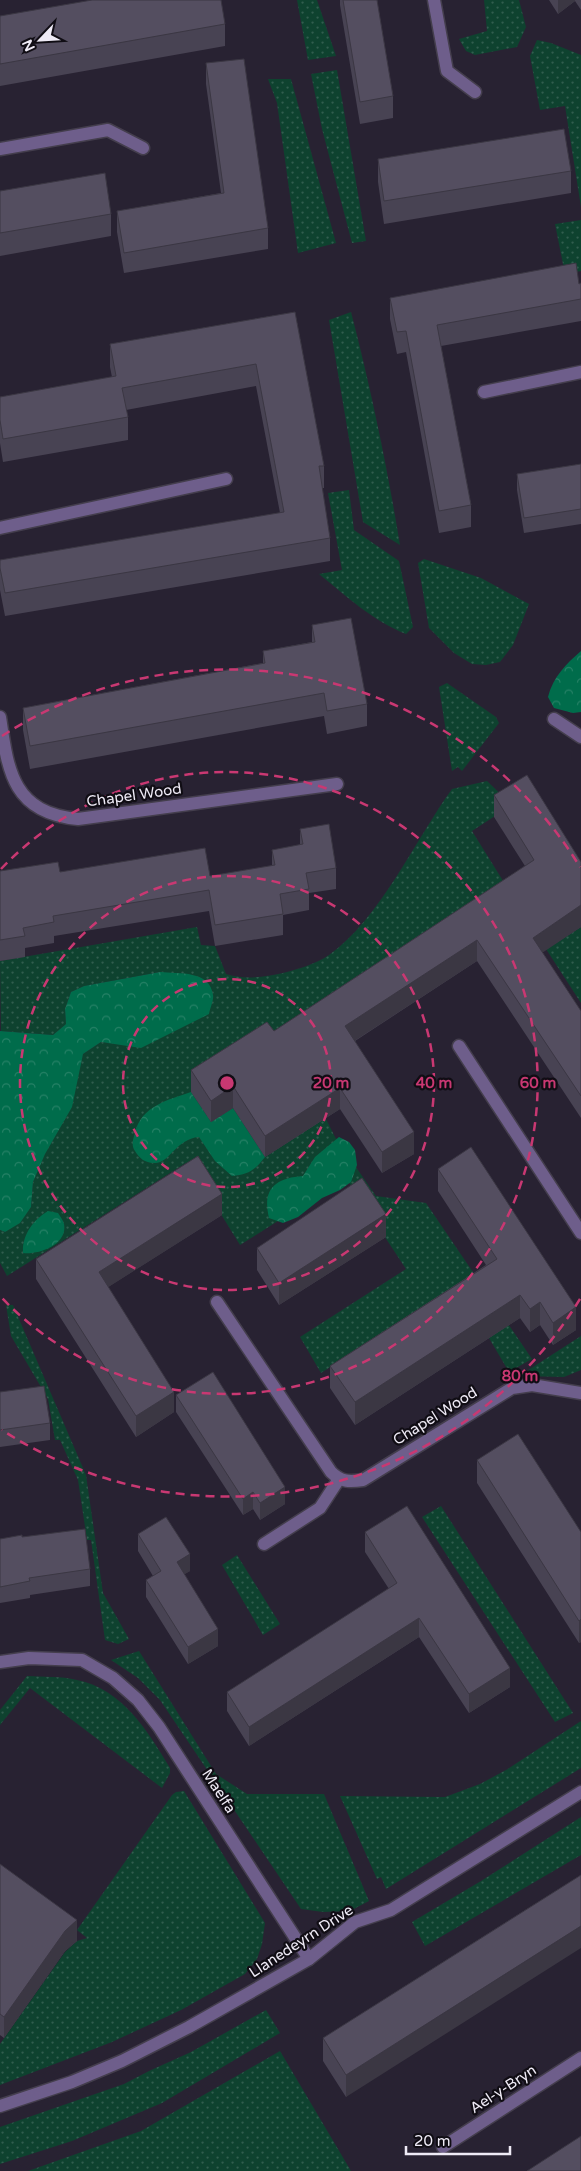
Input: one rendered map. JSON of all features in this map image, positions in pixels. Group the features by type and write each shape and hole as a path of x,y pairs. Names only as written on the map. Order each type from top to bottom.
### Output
{"street":[{"path":"434,0 447,71 475,92"},
{"path":"0,150 108,130 143,148"},
{"path":"484,392 581,372"},
{"path":"0,528 226,479"},
{"name":"Chapel Wood","path":"0,717 11,775 20,792 36,807 58,817 78,819 336,784"},
{"path":"554,720 581,737"},
{"path":"459,1046 581,1233"},
{"path":"217,1302 331,1472 339,1480 320,1508 264,1544"},
{"name":"Chapel Wood","path":"339,1480 350,1482 363,1480 512,1388 532,1385 581,1393"},
{"name":"Maelfa","path":"0,1662 29,1658 82,1660 113,1678 138,1700 159,1727 310,1959"},
{"name":"Llanedeyrn Drive","path":"0,2106 72,2082 189,2027 310,1959 355,1922 391,1910 581,1792"},
{"name":"Ael-y-Bryn","path":"443,2147 581,2058"}],"green space":[{"path":"297,0 317,0 336,56 308,60"},
{"path":"484,0 519,0 526,27 517,47 475,55 466,51 459,39 487,31"},
{"path":"537,40 551,43 581,55 581,207 565,106 540,110 530,56"},
{"path":"337,70 366,241 352,243 322,129 311,74"},
{"path":"268,79 291,79 336,243 298,253 277,103"},
{"path":"581,220 581,271 565,274 555,224"},
{"path":"351,312 378,428 400,545 363,522 329,320"},
{"path":"349,490 354,530 399,561 413,627 406,634 371,615 319,574 342,570 328,493"},
{"path":"424,559 481,578 529,604 513,645 500,662 486,665 472,664 454,653 429,628 418,563"},
{"path":"581,651 581,712 573,713 554,708 548,697 553,683 565,666"},
{"path":"447,683 496,717 499,723 462,771 458,767 452,771 439,687"},
{"path":"487,781 512,805 472,831 505,884 211,1122 233,1108 265,1157 319,1122 293,1079 320,1107 335,1137 376,1196 426,1203 532,1359 509,1372 489,1338 444,1294 321,1373 300,1337 406,1269 346,1178 240,1245 198,1177 186,1163 7,1276 0,1263 0,1230 5,1232 31,1207 33,1182 83,1054 101,1042 120,1044 160,972 84,986 71,992 65,1009 66,1024 53,1035 1,1031 0,961 197,927 201,945 215,946 226,974 240,977 261,977 307,966 329,955 365,921 396,878 452,789"},
{"path":"581,927 581,1003 546,949"},
{"path":"160,972 192,975 206,981 211,987 213,995 209,1014 141,1048 101,1042 83,1054 72,1107 45,1154 33,1182 31,1207 20,1223 5,1232 0,1230 0,1031 53,1035 66,1024 65,1009 71,992 84,986"},
{"path":"191,1092 211,1122 233,1108 265,1157 258,1165 247,1173 232,1176 215,1161 199,1137 184,1142 160,1162 148,1162 138,1156 133,1147 133,1142 138,1124 143,1116 149,1110 165,1101"},
{"path":"339,1137 349,1142 355,1150 357,1165 351,1182 340,1190 322,1198 298,1217 283,1223 269,1218 267,1199 273,1187 285,1179 303,1176 315,1157"},
{"path":"48,1211 58,1213 64,1224 61,1238 57,1243 44,1250 23,1253 24,1240 29,1229 33,1223"},
{"path":"6,1305 13,1305 86,1475 103,1593 129,1639 118,1644 105,1640 91,1540 87,1540 78,1480 60,1440 55,1440 48,1399 11,1336"},
{"path":"581,1336 581,1370 564,1377 519,1376"},
{"path":"441,1506 573,1713 555,1722 422,1517"},
{"path":"237,1555 280,1624 263,1635 222,1565"},
{"path":"139,1651 216,1774 247,1794 324,1794 369,1901 350,1911 323,1912 301,1909 160,1700 138,1678 111,1660"},
{"path":"27,1676 77,1680 107,1692 120,1702 143,1726 170,1768 170,1773 162,1788 30,1688 0,1725 0,1710"},
{"path":"581,1721 581,1768 386,1889 381,1877 377,1879 340,1796 445,1797 480,1784 506,1770"},
{"path":"184,1791 265,1923 262,1944 257,1959 245,1974 181,2010 112,2042 0,2085 0,2044 65,1952 77,1941 87,1938 77,1930 172,1795 176,1792"},
{"path":"581,1817 581,1855 425,1946 412,1922 481,1881"},
{"path":"266,2010 280,2033 162,2103 72,2141 0,2164 0,2127 124,2084 191,2052"},
{"path":"280,2051 351,2171 28,2171 141,2131"}],"building":[{"path":"92,0 221,0 225,24 0,64 0,16"},
{"path":"343,0 377,0 393,96 360,102"},
{"path":"244,59 268,228 124,253 117,211 224,193 206,63"},
{"path":"564,129 571,171 384,201 378,159"},
{"path":"105,173 111,214 0,233 0,191"},
{"path":"576,263 579,284 581,283 581,299 437,325 471,505 439,511 406,331 397,332 390,298"},
{"path":"295,312 324,466 319,466 330,538 5,593 0,560 284,512 256,364 122,388 128,417 3,439 0,420 0,397 116,376 110,344"},
{"path":"581,464 581,509 524,518 517,474"},
{"path":"351,618 367,704 327,711 324,693 30,746 23,708 265,663 263,651 315,642 312,625"},
{"path":"527,775 581,862 581,905 533,938 581,1011 581,1096 477,940 345,1026 414,1132 382,1152 340,1088 265,1136 233,1086 211,1101 191,1070 267,1022 274,1031 534,860 494,795"},
{"path":"329,824 336,868 306,873 309,889 280,894 283,914 215,925 209,890 53,916 54,922 23,928 25,936 0,940 0,871 58,862 60,872 205,848 210,876 275,865 272,850 303,844 300,829"},
{"path":"471,1147 576,1307 553,1323 540,1302 530,1309 520,1295 355,1402 330,1366 497,1259 438,1169"},
{"path":"198,1156 222,1194 99,1272 174,1392 136,1416 36,1259"},
{"path":"362,1178 386,1214 279,1283 257,1248"},
{"path":"213,1372 285,1487 260,1503 253,1492 243,1499 176,1395"},
{"path":"44,1386 50,1423 0,1430 0,1392"},
{"path":"518,1434 581,1532 581,1619 579,1621 477,1460"},
{"path":"407,1506 510,1668 469,1694 419,1618 249,1727 227,1692 397,1583 365,1532"},
{"path":"166,1517 190,1554 177,1562 218,1629 188,1647 146,1580 161,1571 138,1534"},
{"path":"85,1529 90,1569 29,1578 30,1581 0,1587 0,1539"},
{"path":"0,1864 77,1920 65,1931 4,2017 0,2014"},
{"path":"581,1875 581,1926 346,2075 323,2038"},
{"path":"581,2136 581,2171 527,2171"}]}
